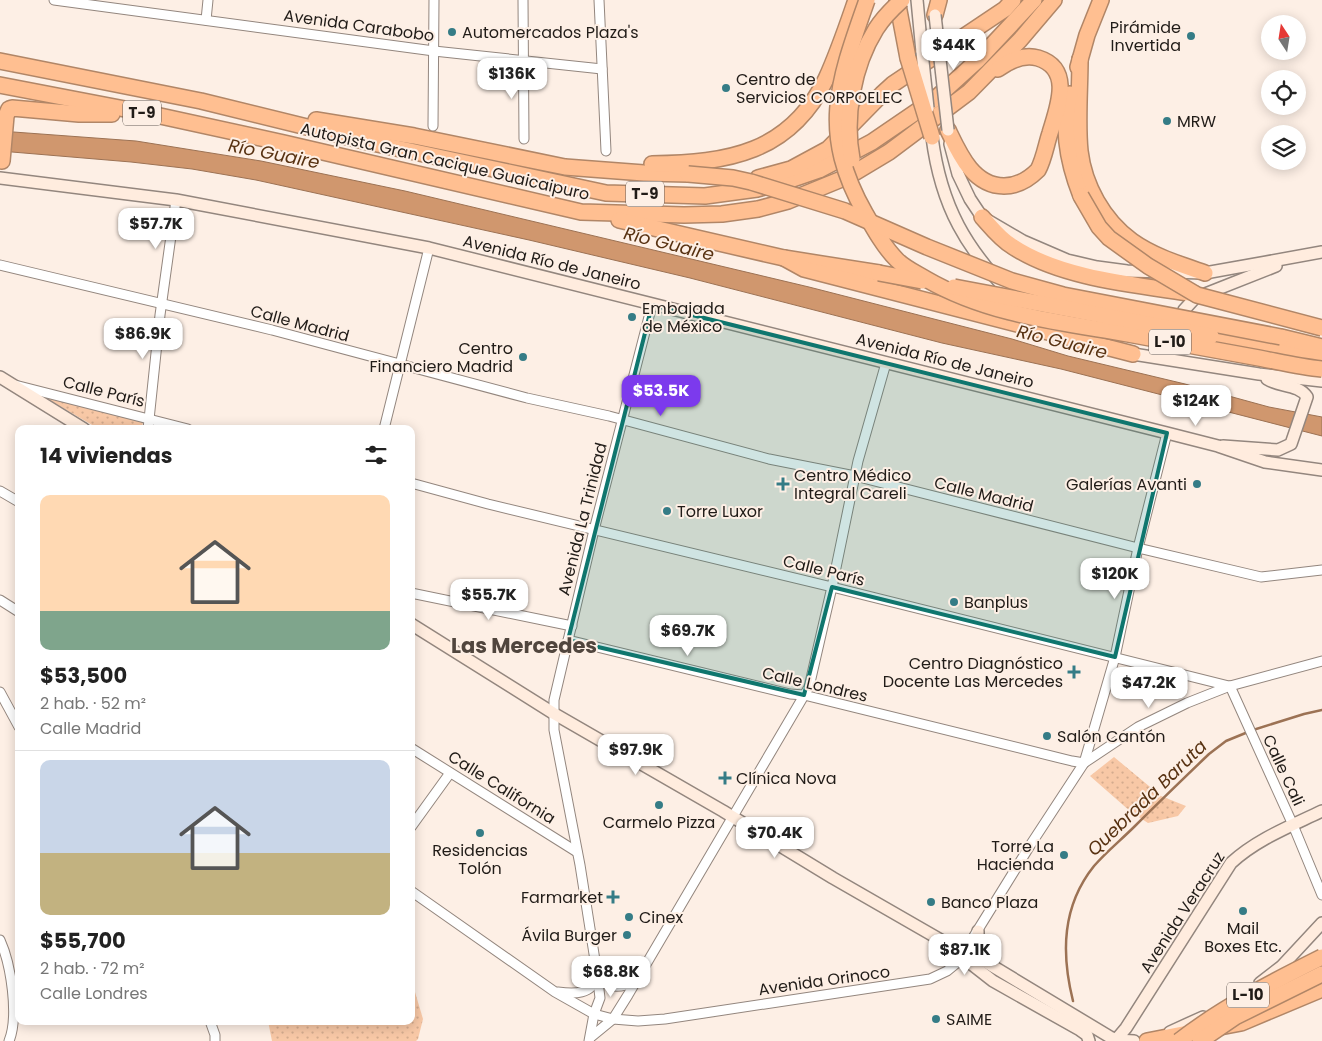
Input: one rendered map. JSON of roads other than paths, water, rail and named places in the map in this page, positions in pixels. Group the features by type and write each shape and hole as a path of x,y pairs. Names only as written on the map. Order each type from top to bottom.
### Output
{"highway":[{"path":"201,101 414,136 550,165 591,170 688,168 754,150 778,137 791,126 808,108 826,79 856,0"},
{"path":"867,0 847,61 839,96 836,120 839,147 855,195 883,242 898,260"},
{"path":"897,0 908,58 932,137"},
{"path":"898,260 889,239 862,190 853,168 849,143 849,118 857,73 866,50 876,28 902,0"},
{"path":"934,7 939,0"},
{"path":"567,184 673,189 704,188 733,185 791,169 828,149 894,84 1006,9 1013,0"},
{"name":"Autopista Gran Cacique Guaicaipuro","path":"0,61 201,101 368,142 606,193 705,196 756,188 790,180 819,170 872,142 935,99 978,60 1034,0"},
{"name":"Autopista Gran Cacique Guaicaipuro","path":"0,85 151,114 294,145 581,212 664,215 722,214 758,209 788,201 849,176 871,164 906,141 970,92 1020,40 1054,0"},
{"path":"1101,0 1087,35 1067,107 1066,125 1069,160 1080,196 1109,238 1148,266 1197,295"},
{"path":"948,130 969,167 989,184 1005,186 1019,184 1030,178 1038,170 1061,95 1058,77 1052,67 1036,58 1017,59 1000,68 970,92"},
{"path":"1080,59 1080,150 1090,190 1099,206 1131,240 1162,258 1204,273"},
{"name":"T-9","path":"2,161 6,116 7,111 12,108 79,114 151,114"},
{"path":"688,168 751,182 845,211 1012,281 1035,288 1281,337 1322,347"},
{"path":"581,212 784,258 804,269 1133,354"},
{"path":"982,217 1010,245 1034,260 1094,278 1197,295 1322,328"},
{"name":"L-10","path":"784,258 879,273 1322,358"},
{"name":"L-10","path":"898,260 913,272 941,288 965,299 1017,315 1322,369"},
{"name":"L-10","path":"1177,1041 1238,1000 1322,956"},
{"name":"L-10","path":"1148,1041 1202,1035 1322,974"},
{"name":"L-10","path":"1177,1041 1241,1022 1322,989"}],"street":[{"name":"Avenida Carabobo","path":"54,0 434,51 602,69"},
{"path":"206,20 208,0"},
{"path":"433,126 434,0"},
{"path":"523,0 524,139"},
{"path":"599,0 606,151"},
{"path":"917,0 935,161 940,183 952,214 966,241 978,258 1018,302 1030,310 1082,334 1133,354 1259,374 1322,381"},
{"path":"934,7 948,130 958,174 970,199 982,217 1045,251 1067,260 1089,266 1127,271 1204,273 1322,252"},
{"name":"T-9","path":"2,161 6,169 31,182"},
{"name":"Avenida Río de Janeiro","path":"0,178 176,200 429,248 1218,446 1265,462 1322,470"},
{"path":"148,425 161,304 176,200"},
{"path":"385,425 429,248"},
{"path":"1241,371 1196,358 1188,351 1180,331 1184,310 1195,298 1230,282 1303,256"},
{"name":"Calle Madrid","path":"0,265 272,330 527,398 621,419 769,459 855,476 1138,548 1261,577 1322,570"},
{"name":"Avenida La Trinidad","path":"594,1014 600,998 597,973 554,730 554,700 621,419 652,305"},
{"path":"590,1039 613,1019 808,687 832,587 858,461 886,363"},
{"path":"1218,446 1278,450 1291,444 1307,397 1306,394 1297,389 1271,382 1259,374"},
{"path":"0,377 77,425"},
{"name":"Calle París","path":"12,385 27,387 173,425"},
{"path":"1084,763 1115,657 1138,548 1167,433"},
{"name":"Calle París","path":"415,484 594,530 1230,686"},
{"path":"0,491 15,500"},
{"path":"415,594 572,626"},
{"path":"0,600 15,609"},
{"path":"415,627 553,713 952,947 984,961 1116,1040 1134,1041"},
{"name":"Calle Londres","path":"568,640 1084,763"},
{"name":"Avenida Orinoco","path":"415,893 556,992 594,1014 613,1019 638,1021 665,1019 930,979 947,971 958,962 1084,763 1138,727 1187,703 1230,686 1322,660"},
{"name":"Calle Cali","path":"1230,686 1322,895"},
{"path":"0,692 15,720"},
{"name":"Calle California","path":"415,751 577,852"},
{"path":"415,821 450,773"},
{"name":"Avenida Veracruz","path":"1116,1040 1132,1020 1231,863 1250,847 1322,811"},
{"name":"L-10","path":"1148,1041 1196,1020 1269,977 1282,966 1322,923"},
{"path":"978,931 978,944 984,961"},
{"path":"0,940 8,966 13,1009 9,1041"},
{"path":"964,951 970,963 993,981 1080,1030 1089,1041"},
{"path":"597,973 602,980 611,986 622,986 635,981"},
{"path":"556,992 576,994 588,990 596,981 597,973"},
{"path":"590,1039 594,1014"},
{"path":"211,1025 215,1041"}],"waterway":[{"name":"Quebrada Baruta","path":"1253,730 1322,710"},
{"name":"Quebrada Baruta","path":"1073,1001 1067,965 1067,930 1070,914 1083,881 1094,866 1209,754 1226,741 1248,732"}],"place":[{"name":"Automercados Plaza's","path":"452,32"},
{"name":"Pirámide Invertida","path":"1191,36"},
{"name":"Centro de Servicios CORPOELEC","path":"726,88"},
{"name":"MRW","path":"1167,121"},
{"name":"Embajada de México","path":"632,317"},
{"name":"Centro Financiero Madrid","path":"523,357"},
{"name":"Centro Médico Integral Careli","path":"783,484"},
{"name":"Galerías Avanti","path":"1197,484"},
{"name":"Torre Luxor","path":"667,511"},
{"name":"Banplus","path":"954,602"},
{"name":"Centro Diagnóstico Docente Las Mercedes","path":"1074,672"},
{"name":"Salón Cantón","path":"1047,736"},
{"name":"Clínica Nova","path":"725,778"},
{"name":"Carmelo Pizza","path":"659,805"},
{"name":"Residencias Tolón","path":"480,833"},
{"name":"Torre La Hacienda","path":"1064,855"},
{"name":"Farmarket","path":"613,897"},
{"name":"Banco Plaza","path":"931,902"},
{"name":"Mail Boxes Etc.","path":"1243,911"},
{"name":"Cinex","path":"629,917"},
{"name":"Ávila Burger","path":"627,935"},
{"name":"SAIME","path":"936,1019"}],"district":[{"name":"Las Mercedes","path":"524,646"}],"water label":[{"name":"Río Guaire","path":"274,154"},
{"name":"Río Guaire","path":"669,244"},
{"name":"Río Guaire","path":"1062,342"}]}
